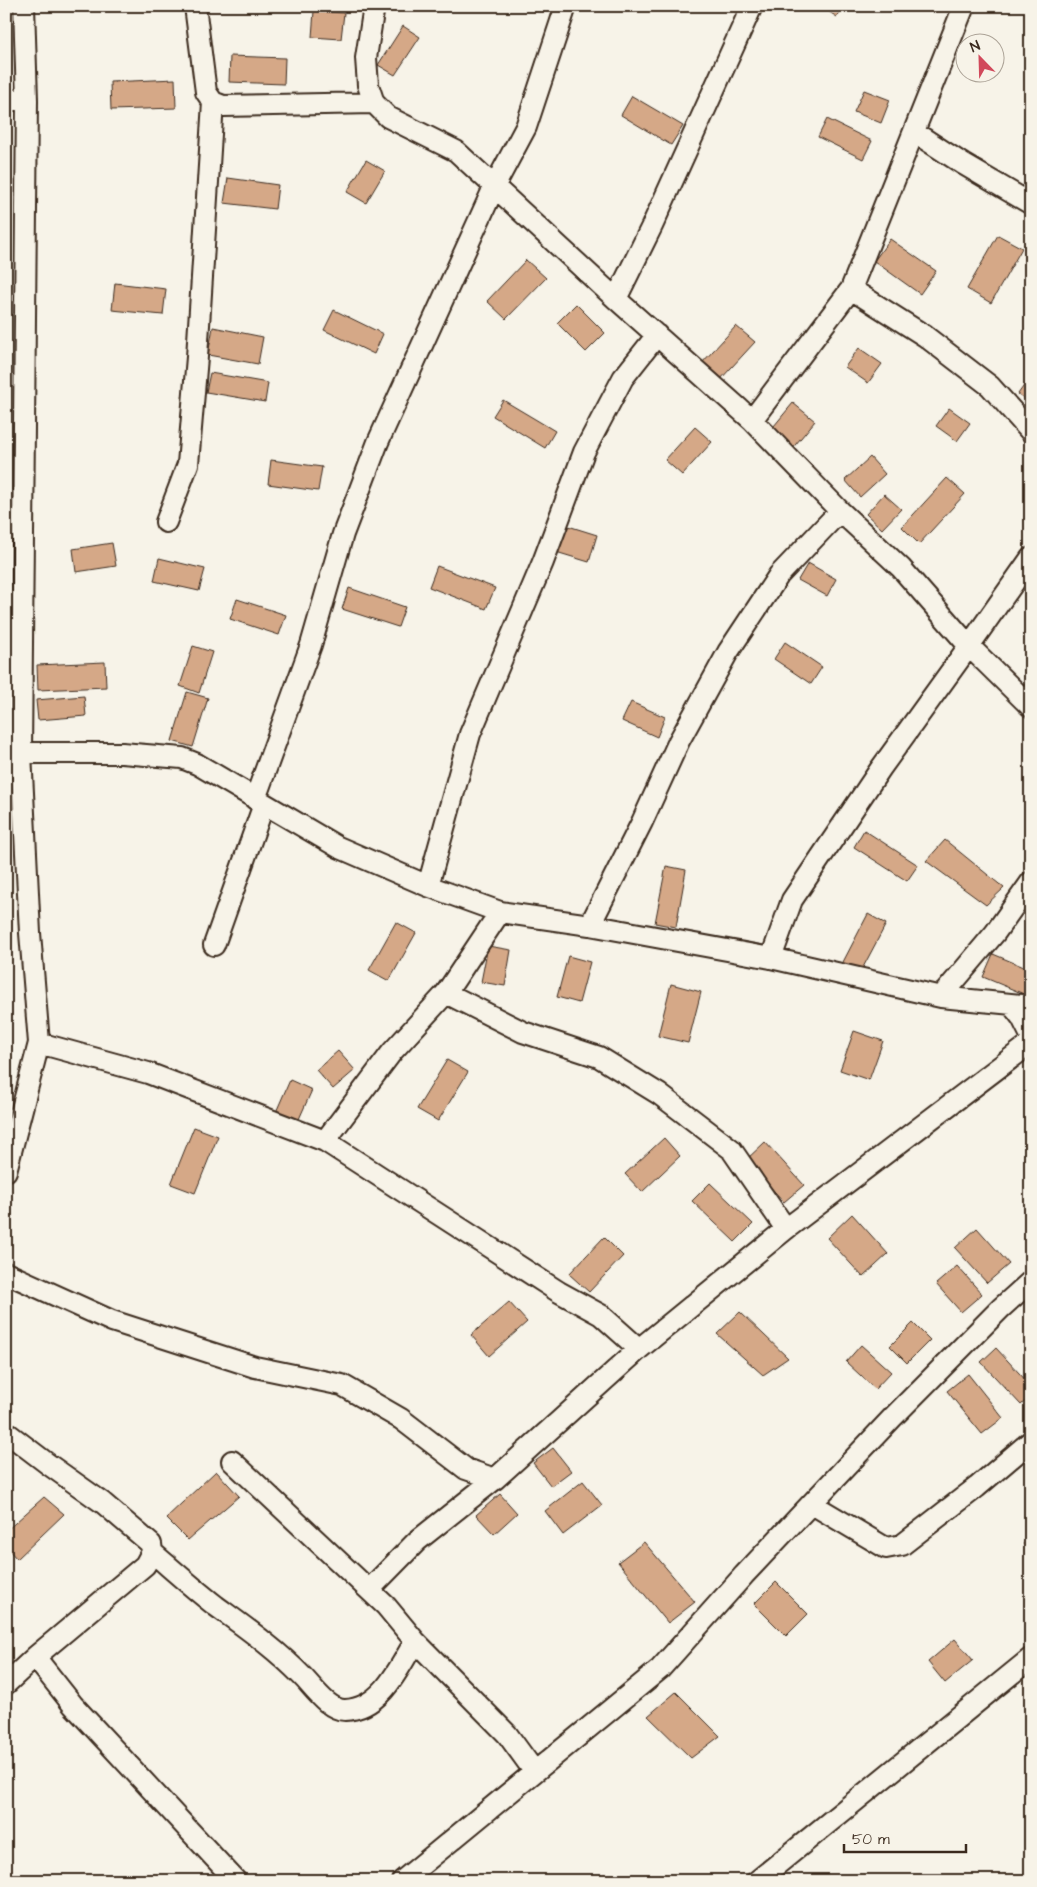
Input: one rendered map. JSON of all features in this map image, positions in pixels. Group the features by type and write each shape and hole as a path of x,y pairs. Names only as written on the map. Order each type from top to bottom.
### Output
{"street":[{"path":"6,1171 39,1043 13,753 27,100 24,6"},
{"path":"195,6 206,92 213,102 223,106 374,103"},
{"path":"374,6 366,58 368,85 374,103 388,117 456,151 495,185 616,299 752,420 840,511 901,568 969,646 1031,708"},
{"path":"214,945 308,653 343,534 378,442 495,185 526,127 566,6"},
{"path":"616,299 680,165 752,6"},
{"path":"752,420 852,289 964,6"},
{"path":"6,100 27,100"},
{"path":"166,522 188,464 197,357 213,102"},
{"path":"914,132 963,164 1031,204"},
{"path":"852,289 925,336 990,386 1031,432"},
{"path":"428,886 470,734 543,562 584,452 623,378 656,335"},
{"path":"590,925 642,822 679,741 728,652 779,575 840,511"},
{"path":"770,958 792,900 881,768 1031,558"},
{"path":"13,753 122,753 182,758 197,764 338,847 428,886 500,912 590,925 770,958 941,997 1021,1005 1022,1018 1031,1036"},
{"path":"941,997 994,933 1031,882"},
{"path":"325,1141 392,1052 446,993 500,912"},
{"path":"446,993 523,1032 599,1057 659,1094 731,1149 786,1229"},
{"path":"39,1043 148,1072 325,1141 559,1292 601,1315 639,1349"},
{"path":"370,1589 417,1540 495,1478 639,1349 786,1229 1031,1043"},
{"path":"6,1273 112,1321 255,1368 342,1385 401,1419 466,1469 495,1478"},
{"path":"402,1881 660,1669 744,1575 893,1417 1001,1308 1031,1281"},
{"path":"6,1432 131,1525 151,1544 152,1552 145,1565 35,1657 6,1684"},
{"path":"812,1504 886,1548 902,1545 977,1487 1031,1441"},
{"path":"232,1461 370,1589 415,1642 508,1734 534,1771"},
{"path":"466,1469 474,1494"},
{"path":"152,1552 215,1605 262,1640 294,1668 329,1704 343,1710 358,1708 376,1699 393,1678 415,1642"},
{"path":"35,1657 72,1705 236,1881"},
{"path":"757,1881 1031,1658"}],"building":[{"path":"820,6 844,6 837,17"},
{"path":"314,11 344,13 341,39 312,37"},
{"path":"403,26 420,37 395,75 378,65"},
{"path":"230,56 285,58 284,84 229,82"},
{"path":"175,79 176,108 111,110 110,82"},
{"path":"864,90 890,100 881,123 854,112"},
{"path":"632,96 683,126 671,145 621,115"},
{"path":"827,119 872,141 863,159 818,137"},
{"path":"366,160 385,171 366,203 347,192"},
{"path":"228,178 278,185 275,209 224,203"},
{"path":"998,235 1022,248 991,303 967,289"},
{"path":"890,239 936,271 920,294 874,261"},
{"path":"526,260 546,278 506,319 487,301"},
{"path":"115,283 166,289 163,315 112,310"},
{"path":"576,304 605,333 586,352 557,323"},
{"path":"334,310 383,334 374,354 324,330"},
{"path":"736,326 755,342 719,381 701,364"},
{"path":"213,327 263,337 258,364 208,355"},
{"path":"859,348 882,364 868,383 845,367"},
{"path":"210,373 268,383 265,402 206,392"},
{"path":"1031,376 1031,403 1018,394"},
{"path":"503,400 555,431 545,448 493,416"},
{"path":"793,403 815,421 791,450 769,432"},
{"path":"949,408 970,423 957,441 936,426"},
{"path":"695,427 712,442 682,475 665,460"},
{"path":"870,457 885,474 860,497 845,480"},
{"path":"271,460 322,467 318,491 268,484"},
{"path":"947,478 965,494 919,544 902,527"},
{"path":"884,494 901,509 882,529 866,514"},
{"path":"565,525 597,535 589,562 556,552"},
{"path":"112,543 116,566 76,572 73,549"},
{"path":"159,558 205,569 199,591 154,581"},
{"path":"808,563 836,579 827,596 798,580"},
{"path":"437,566 495,588 486,609 429,587"},
{"path":"349,588 405,607 398,627 342,609"},
{"path":"237,599 286,615 279,635 230,619"},
{"path":"785,642 822,667 811,684 774,659"},
{"path":"193,646 212,652 199,693 180,686"},
{"path":"105,662 106,687 38,690 37,665"},
{"path":"187,692 208,698 193,747 172,741"},
{"path":"84,696 86,716 38,720 36,700"},
{"path":"631,702 665,717 657,737 622,721"},
{"path":"864,830 918,865 907,881 854,847"},
{"path":"945,840 1004,888 986,905 926,861"},
{"path":"666,866 686,870 676,927 655,923"},
{"path":"868,914 886,924 860,973 842,964"},
{"path":"396,922 416,933 389,981 369,970"},
{"path":"488,946 511,950 505,986 481,982"},
{"path":"993,954 1031,970 1031,997 983,977"},
{"path":"568,956 590,962 579,1003 557,997"},
{"path":"671,984 701,992 688,1043 658,1036"},
{"path":"854,1031 883,1041 869,1080 840,1070"},
{"path":"338,1051 355,1070 333,1089 316,1070"},
{"path":"447,1060 468,1072 438,1121 417,1109"},
{"path":"290,1080 312,1090 295,1128 273,1119"},
{"path":"194,1127 218,1136 195,1193 171,1184"},
{"path":"664,1138 680,1156 642,1192 625,1174"},
{"path":"765,1142 804,1185 784,1202 746,1160"},
{"path":"710,1183 753,1224 735,1242 692,1201"},
{"path":"852,1214 888,1254 863,1277 827,1238"},
{"path":"977,1228 1009,1264 987,1283 955,1248"},
{"path":"604,1237 623,1256 589,1292 569,1274"},
{"path":"957,1266 982,1294 961,1312 936,1284"},
{"path":"509,1302 527,1322 489,1356 471,1335"},
{"path":"740,1312 788,1358 763,1375 717,1334"},
{"path":"913,1323 930,1340 907,1363 890,1346"},
{"path":"861,1345 891,1372 875,1389 846,1362"},
{"path":"996,1348 1031,1386 1031,1396 1021,1405 981,1362"},
{"path":"968,1374 1003,1418 982,1434 947,1391"},
{"path":"553,1448 571,1471 551,1486 533,1463"},
{"path":"216,1471 239,1496 188,1540 166,1518"},
{"path":"583,1481 602,1505 563,1535 545,1511"},
{"path":"500,1494 517,1513 494,1534 476,1515"},
{"path":"44,1497 64,1514 17,1559 6,1547 6,1531"},
{"path":"1031,1536 1031,1552 1023,1544"},
{"path":"644,1542 695,1602 668,1623 618,1562"},
{"path":"776,1582 808,1614 786,1636 754,1604"},
{"path":"955,1639 973,1660 945,1683 928,1662"},
{"path":"676,1692 720,1736 691,1758 648,1716"}]}
